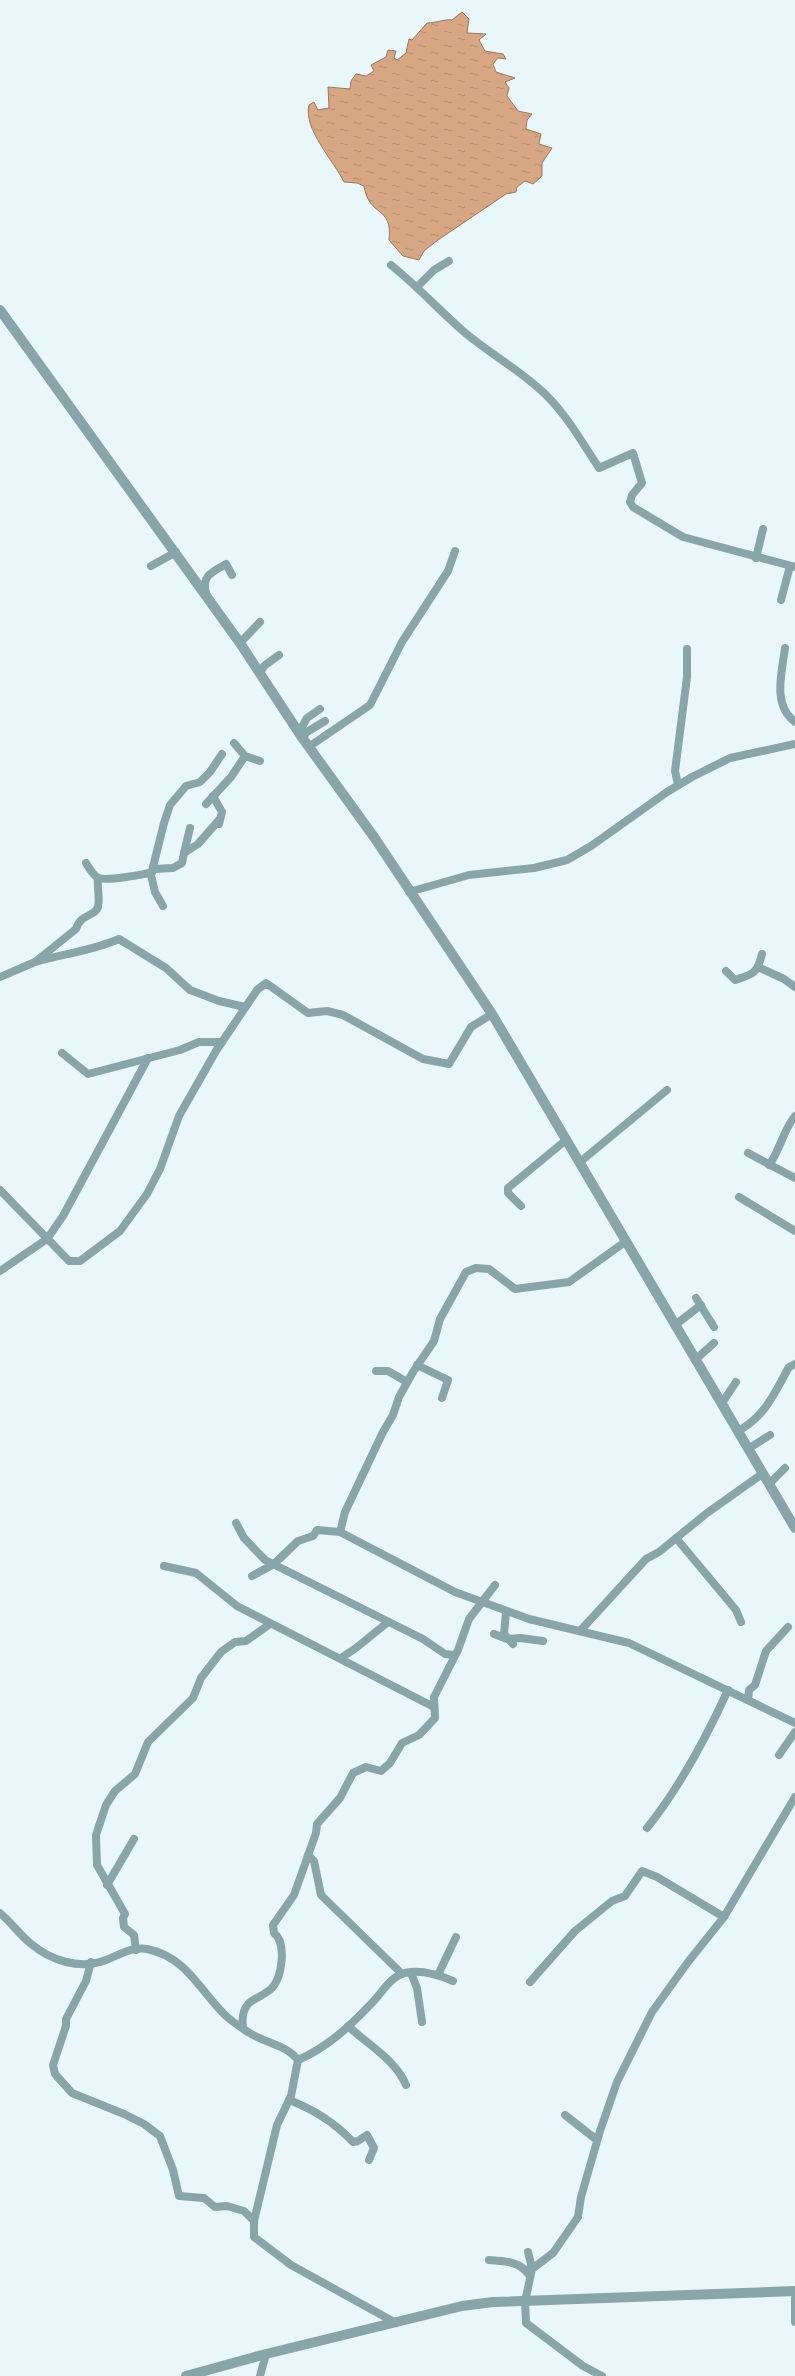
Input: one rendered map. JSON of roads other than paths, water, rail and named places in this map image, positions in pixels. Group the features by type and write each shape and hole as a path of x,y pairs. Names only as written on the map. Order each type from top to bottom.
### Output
{"street":[{"path":"418,286 434,270 449,261"},
{"path":"391,265 418,286 428,299 464,332 528,380 549,398 576,433 599,468 633,453 642,483 632,495 630,502 633,507 683,537 756,558 792,566 781,600"},
{"path":"0,310 176,552 206,597 240,643 492,1014 580,1162 625,1242 676,1325 795,1528"},
{"path":"756,558 763,529"},
{"path":"310,746 370,705 402,642 448,571 455,551"},
{"path":"151,566 176,552"},
{"path":"206,597 203,585 205,578 210,573 226,564 232,575"},
{"path":"240,643 260,622"},
{"path":"785,648 780,687 781,696 786,713 795,722"},
{"path":"678,785 675,771 687,677 686,649"},
{"path":"260,673 264,666 279,655"},
{"path":"303,735 302,727 306,718 320,709"},
{"path":"303,735 325,721"},
{"path":"234,743 245,756 260,761"},
{"path":"409,892 469,875 534,868 566,860 591,846 678,785 730,758 795,744"},
{"path":"163,906 155,892 153,870 164,823 170,805 186,786 195,784 205,777 222,754"},
{"path":"206,804 231,777 245,756"},
{"path":"184,853 198,844 219,824 222,812 213,796"},
{"path":"98,878 121,876 127,878 153,870 173,868 182,863 190,828"},
{"path":"35,962 76,929 79,921 94,913 98,908 98,878 86,863"},
{"path":"0,977 35,962 68,952 83,952 119,939 166,968 190,990 219,1001 246,1007"},
{"path":"726,971 735,980 753,974 758,966 762,954"},
{"path":"758,966 784,979 795,987"},
{"path":"0,1190 69,1261 80,1261 120,1230 147,1194 160,1169 179,1116 222,1042 257,990 266,983 308,1013 327,1011 343,1015 423,1060 449,1064 472,1027 492,1014"},
{"path":"62,1053 88,1074 180,1050 199,1042 222,1042"},
{"path":"0,1271 47,1239 63,1216 148,1058"},
{"path":"580,1162 667,1090"},
{"path":"768,1165 774,1158 778,1145 795,1116"},
{"path":"521,1206 508,1192 508,1188 566,1140"},
{"path":"748,1153 768,1165 795,1178"},
{"path":"739,1197 795,1231"},
{"path":"340,1532 345,1512 407,1382 434,1341 440,1319 466,1272 469,1270 489,1269 515,1290 562,1284 591,1268 600,1258 625,1242"},
{"path":"696,1298 714,1327"},
{"path":"676,1325 701,1305"},
{"path":"696,1359 714,1343"},
{"path":"738,1431 751,1424 765,1409 789,1367 795,1364"},
{"path":"418,1365 448,1380 442,1398"},
{"path":"376,1370 388,1371 407,1382"},
{"path":"722,1403 736,1382"},
{"path":"748,1449 770,1435"},
{"path":"769,1484 785,1468"},
{"path":"580,1631 646,1559 762,1474"},
{"path":"236,1523 255,1551 265,1560 423,1639 445,1654 454,1655"},
{"path":"252,1576 274,1564 298,1541 313,1536 318,1530 340,1532 455,1592 506,1612 556,1627 629,1642 795,1723"},
{"path":"676,1538 736,1610 741,1622"},
{"path":"164,1566 196,1573 237,1606 434,1707"},
{"path":"243,2028 242,2019 249,2004 272,1988 279,1972 282,1944 280,1938 274,1933 273,1926 294,1895 316,1833 317,1824 340,1798 353,1773 366,1767 381,1772 390,1763 402,1744 420,1735 435,1718 434,1697 454,1655 468,1619 495,1585"},
{"path":"506,1612 504,1634 510,1642"},
{"path":"341,1658 388,1622"},
{"path":"136,1950 134,1935 124,1927 123,1918 126,1914 107,1885 97,1865 96,1835 104,1816 106,1805 115,1791 135,1774 148,1742 193,1698 201,1678 222,1652 235,1642 246,1641 270,1624"},
{"path":"748,1700 749,1690 755,1685 766,1651 788,1627"},
{"path":"494,1634 510,1642 520,1638 543,1641"},
{"path":"647,1828 669,1798 705,1737 728,1690"},
{"path":"779,1756 795,1732"},
{"path":"602,2376 583,2366 526,2323 525,2302 532,2269 553,2253 578,2217 581,2197 597,2140 618,2082 652,2012 688,1962 724,1917 795,1797"},
{"path":"107,1885 134,1839"},
{"path":"308,1855 314,1861 321,1895 406,1973 417,1988 422,2022"},
{"path":"530,1982 575,1932 612,1901 625,1896 642,1871 657,1877 724,1917"},
{"path":"0,1913 30,1943 50,1956 74,1964 105,1961 125,1952 144,1948 164,1953 180,1964 224,2015 243,2028 278,2045 298,2060"},
{"path":"438,1976 456,1937"},
{"path":"91,1962 84,1986 66,2019 66,2026 53,2066 55,2074 72,2093 124,2114 144,2124 160,2136 179,2196 204,2198 216,2206 227,2206 244,2212 254,2221"},
{"path":"396,2323 291,2265 266,2248 254,2237 254,2221 277,2125 289,2100 298,2060 332,2041 384,1989 406,1973 438,1976 454,1981"},
{"path":"348,2026 393,2064 400,2072 406,2085"},
{"path":"289,2100 320,2115 343,2130 353,2142 367,2135 374,2148 369,2160"},
{"path":"565,2116 597,2140"},
{"path":"528,2252 531,2264 530,2276"},
{"path":"489,2260 504,2261 525,2268 530,2276"},
{"path":"186,2376 266,2354 462,2306 795,2291"},
{"path":"795,2298 795,2322"},
{"path":"260,2376 266,2354"}],"water":[{"path":"462,12 469,19 467,33 486,34 479,40 485,51 503,54 506,59 498,58 493,64 496,72 515,78 505,82 509,88 507,96 518,111 532,114 527,120 526,129 541,134 539,144 552,148 542,163 542,176 533,184 525,181 517,187 516,192 506,194 438,240 424,251 419,260 403,256 389,240 387,221 371,203 364,186 357,183 344,182 320,145 315,134 308,114 309,105 314,102 318,110 329,108 328,87 350,89 351,81 356,74 366,76 374,71 371,65 386,57 388,50 396,51 394,58 397,60 406,53 409,39 412,40 427,23 452,20"}]}
